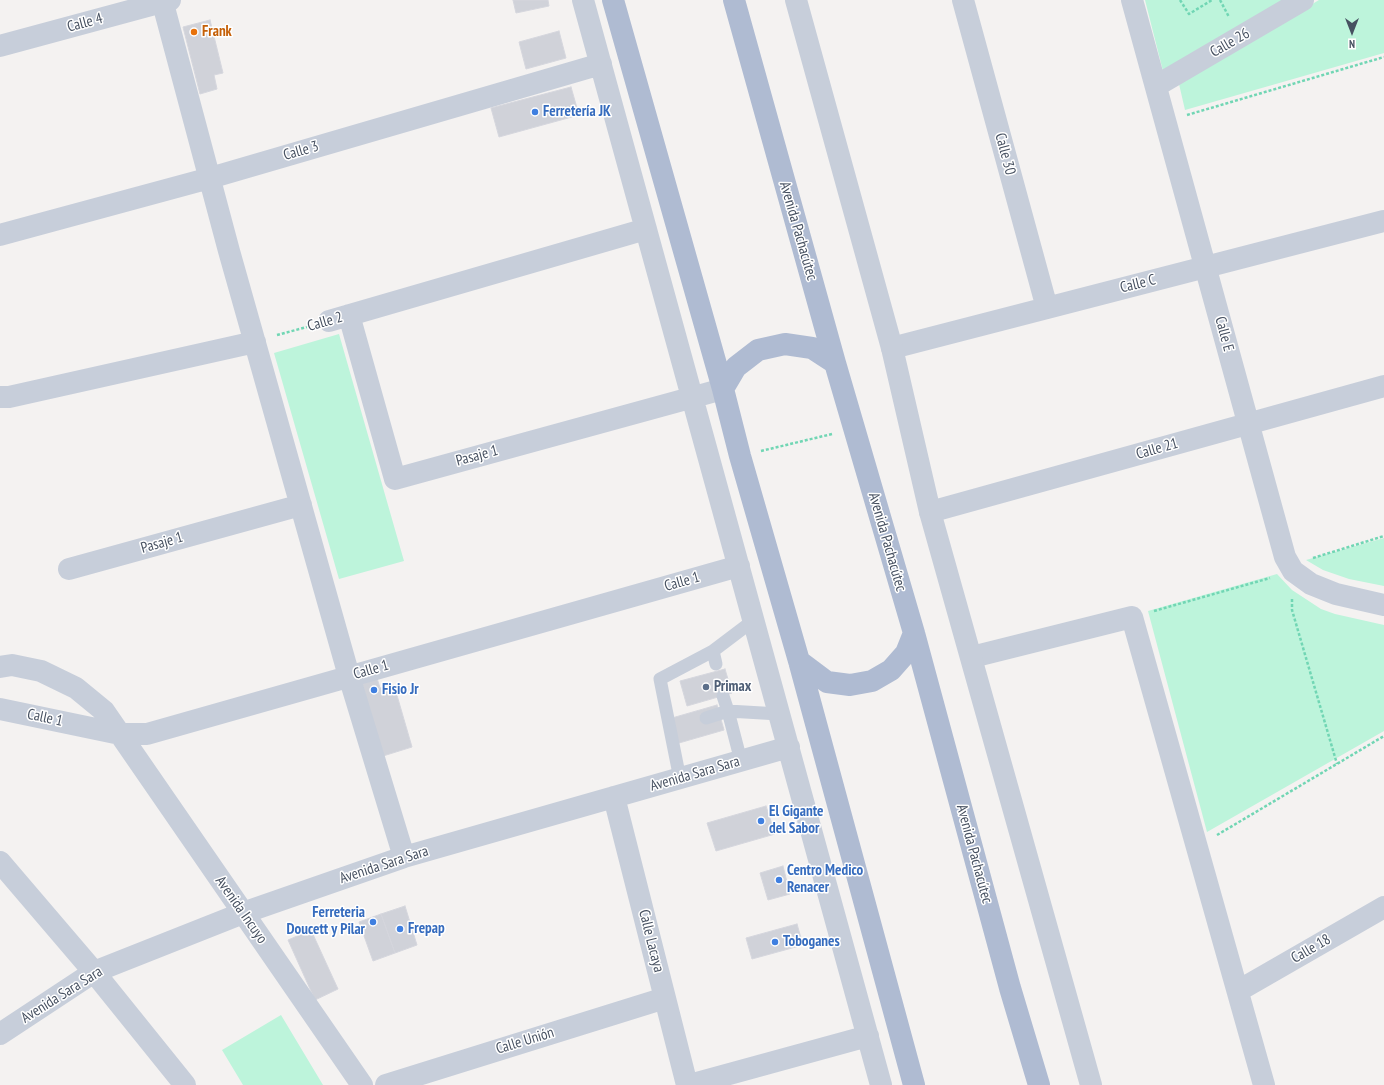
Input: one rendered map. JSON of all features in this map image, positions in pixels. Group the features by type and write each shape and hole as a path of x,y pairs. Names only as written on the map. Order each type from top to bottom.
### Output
{"main road":[{"path":"613,0 723,389 740,456 799,660 914,1085"},
{"name":"Avenida Pachacútec","path":"734,0 835,363 914,633 1010,988 1039,1085"},
{"path":"723,389 736,367 758,350 785,344 812,348 835,363"},
{"path":"799,660 827,682 850,685 872,681 891,670 906,653 914,633"}],"street":[{"path":"583,0 881,1085"},
{"path":"796,0 892,348 930,512 972,657 1091,1085"},
{"name":"Calle 30","path":"963,0 1047,308"},
{"name":"Calle E","path":"1132,0 1285,557 1300,565 1311,584 1336,594 1384,605"},
{"name":"Calle 26","path":"1156,86 1303,0"},
{"path":"165,1 210,178 255,342 349,676 404,858"},
{"name":"Calle 4","path":"0,46 165,1"},
{"name":"Calle 3","path":"0,235 210,178 601,64"},
{"name":"Calle C","path":"892,348 1384,221"},
{"name":"Calle 2","path":"339,318 646,229"},
{"name":"Pasaje 1","path":"339,318 395,479 723,389"},
{"path":"0,396 9,397 255,342"},
{"name":"Calle 21","path":"930,512 1384,386"},
{"name":"Pasaje 1","path":"69,569 301,505"},
{"name":"Calle 1","path":"0,709 120,734 147,734 739,566"},
{"path":"972,657 1132,617 1264,1085"},
{"name":"Avenida Incuyo","path":"0,667 12,665 41,671 76,688 104,711 362,1085"},
{"name":"Avenida Sara Sara","path":"0,1034 94,972 243,913 404,858 789,748"},
{"name":"Calle Lacaya","path":"614,797 688,1085"},
{"path":"0,862 94,972 185,1085"},
{"name":"Calle 18","path":"1238,991 1384,907"},
{"name":"Calle Unión","path":"386,1085 665,998"},
{"path":"688,1085 868,1036"}],"lane":[{"path":"680,779 673,727 660,679 713,651 754,620"},
{"path":"713,651 716,664"},
{"path":"723,696 741,761"},
{"path":"706,718 728,711 779,714"}],"path":[{"path":"1180,0 1189,14 1212,0"},
{"path":"1166,121 1384,57"},
{"name":"Calle 2","path":"255,342 339,318"},
{"path":"740,456 854,429"},
{"path":"1132,617 1300,565 1384,536"},
{"path":"1300,565 1292,610 1337,764"},
{"path":"1197,847 1384,736"}],"green space":[{"path":"1145,0 1293,0 1164,75"},
{"path":"1319,0 1384,0 1384,53 1185,110 1179,84"},
{"path":"339,334 404,561 339,579 274,353"},
{"path":"1384,538 1384,586 1349,579 1323,570 1306,560"},
{"path":"1277,574 1292,590 1321,609 1335,614 1384,625 1384,731 1207,832 1148,611"},
{"path":"281,1015 323,1085 243,1085 222,1050"}],"building":[{"path":"513,0 548,0 549,6 516,13"},
{"path":"210,20 223,73 214,75 217,89 200,94 183,27"},
{"path":"559,31 566,58 526,69 519,42"},
{"name":"Ferretería JK","path":"571,87 579,115 499,137 491,108"},
{"name":"Primax","path":"725,669 732,693 687,706 680,681"},
{"path":"377,678 380,688 394,685 412,747 383,756 362,683"},
{"name":"Primax","path":"717,705 724,730 679,743 672,718"},
{"path":"766,806 775,834 716,851 707,823"},
{"path":"783,866 790,894 768,900 760,873"},
{"name":"Frepap","path":"405,906 417,945 395,953 381,914"},
{"path":"381,914 395,953 373,961 359,922"},
{"name":"Toboganes","path":"797,924 803,945 752,959 746,938"},
{"path":"311,930 338,989 315,1000 288,940"}],"place":[{"name":"Frank","path":"194,32"},
{"name":"Ferretería JK","path":"535,112"},
{"name":"Primax","path":"706,687"},
{"name":"Fisio Jr","path":"374,690"},
{"name":"El Gigante del Sabor","path":"761,821"},
{"name":"Centro Medico Renacer","path":"779,880"},
{"name":"Ferreteria Doucett y Pilar","path":"373,922"},
{"name":"Frepap","path":"400,929"},
{"name":"Toboganes","path":"775,942"}]}
